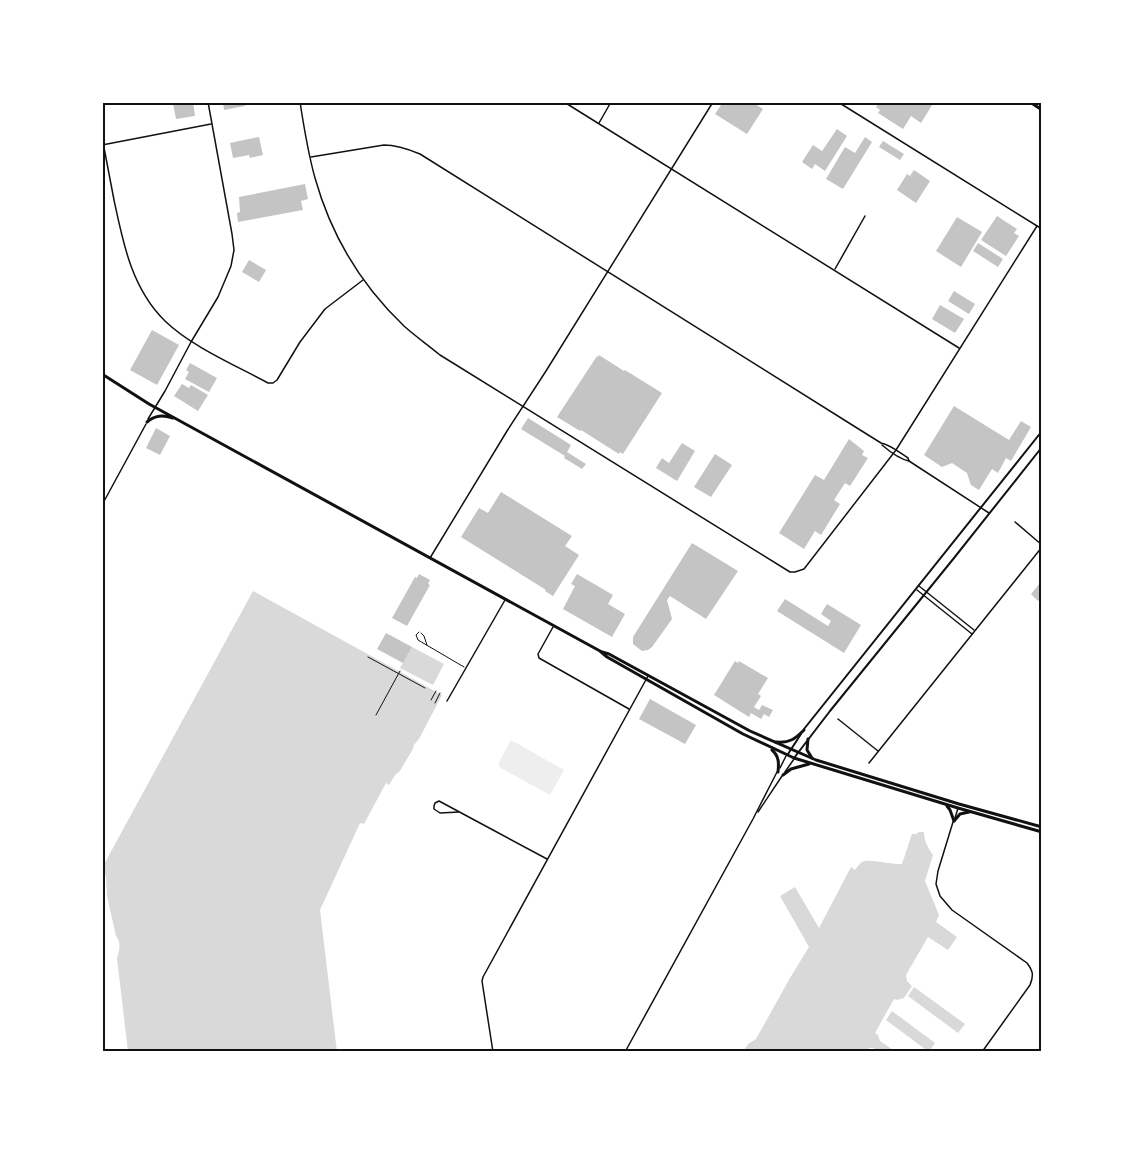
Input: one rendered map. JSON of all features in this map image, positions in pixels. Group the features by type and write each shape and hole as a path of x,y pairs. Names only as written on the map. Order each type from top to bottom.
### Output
{"main road":[{"path":"1030,102 1042,110"},
{"path":"1038,102 1042,105"},
{"path":"102,374 155,407 554,627 609,654 768,747 794,759 935,802 1042,827"},
{"path":"147,422 153,417 161,416 177,419"},
{"path":"787,755 804,730 1042,431"},
{"path":"794,759 1042,447"},
{"path":"648,678 798,753 936,797 971,812 1042,832"},
{"path":"772,741 794,740 804,730"},
{"path":"808,739 807,750 816,760"},
{"path":"768,747 778,758 778,772"},
{"path":"783,775 791,769 811,764"},
{"path":"946,805 954,821 960,814 971,812"}],"street":[{"path":"102,505 103,499 218,297 230,267 234,250 208,102"},
{"path":"300,102 315,179 332,225 363,280 380,301 414,334 440,355 790,572 804,569 894,453 1037,226"},
{"path":"564,102 960,349"},
{"path":"598,124 611,102"},
{"path":"429,558 713,102"},
{"path":"838,102 1042,229"},
{"path":"103,145 212,124"},
{"path":"102,137 121,236 135,276 156,312 191,342 268,383 273,383 325,309 363,280"},
{"path":"310,158 384,145 407,148 881,443 896,450 909,461"},
{"path":"834,270 865,216"},
{"path":"881,443 882,446 989,513"},
{"path":"869,763 1042,546 1015,522"},
{"path":"917,588 975,631"},
{"path":"925,594 972,634"},
{"path":"447,701 505,599"},
{"path":"554,627 538,654 540,659 630,710"},
{"path":"493,1052 482,978 648,678"},
{"path":"838,718 879,751"},
{"path":"625,1052 787,755"},
{"path":"754,818 794,759"},
{"path":"459,812 440,813 434,809 434,806 439,801 548,859"},
{"path":"958,806 938,871 936,884 940,896 952,910 1026,963 1033,972 1030,984 982,1052"}],"lane":[{"path":"428,647 424,636 420,632 417,633 416,638 428,647 465,668"}],"path":[{"path":"368,657 425,688"},
{"path":"376,714 400,671"},
{"path":"431,700 436,691"},
{"path":"435,703 440,693"}],"shaded area":[{"path":"253,591 442,695 400,771 389,785 386,783 364,824 360,823 320,910 337,1052 128,1052 117,958 119,943 107,896 106,876 102,868"},
{"path":"412,647 444,664 433,685 400,668"},
{"path":"511,740 564,770 550,795 499,767 498,764"},
{"path":"924,832 933,855 925,881 939,915 936,922 957,937 948,950 928,937 906,975 907,981 912,986 904,998 894,999 875,1033 880,1041 896,1052 879,1052 869,1048 867,1052 743,1052 748,1044 756,1039 809,947 780,896 795,887 819,928 851,867 855,870 865,861 902,864 912,834"},
{"path":"914,987 965,1024 958,1033 908,996"},
{"path":"892,1011 935,1043 929,1052 886,1020"}],"building":[{"path":"193,102 195,116 176,119 173,104"},
{"path":"223,102 244,102 245,106 224,110"},
{"path":"723,102 752,102 763,109 747,134 715,114"},
{"path":"879,102 934,102 921,123 911,116 903,129 878,113 880,110 876,107"},
{"path":"837,129 847,136 825,171 815,164 812,169 802,162 813,145 822,151"},
{"path":"259,137 263,155 233,158 230,143"},
{"path":"865,137 872,142 843,189 826,179 845,147 855,153"},
{"path":"883,141 904,154 900,160 879,147"},
{"path":"914,170 930,181 916,203 897,190 907,174 910,176"},
{"path":"305,184 308,199 301,201 303,210 238,222 239,197"},
{"path":"997,216 1017,229 1014,233 1019,236 1006,256 981,240"},
{"path":"957,217 982,232 961,267 936,251"},
{"path":"978,243 1003,259 998,267 973,251"},
{"path":"249,260 266,270 259,282 242,272"},
{"path":"954,291 975,304 969,314 948,301"},
{"path":"940,305 964,319 955,333 932,319"},
{"path":"152,330 179,345 157,385 130,370"},
{"path":"599,355 662,393 623,454 620,452 619,454 557,417"},
{"path":"190,363 217,378 209,392 185,379"},
{"path":"182,384 189,388 191,385 208,395 198,411 174,396"},
{"path":"954,406 1009,440 1021,421 1031,427 1011,461 1006,458 998,473 992,469 979,490 971,485 967,473 952,463 942,467 924,455"},
{"path":"528,418 571,445 567,452 586,464 582,469 521,429"},
{"path":"156,428 170,436 160,455 146,448"},
{"path":"849,439 864,451 862,455 868,458 850,486 845,483 834,500 840,504 821,535 815,531 804,549 779,533 815,475 824,480"},
{"path":"682,443 695,451 677,481 656,468 662,458 669,463"},
{"path":"715,454 732,465 711,497 694,487"},
{"path":"501,492 572,536 565,546 579,555 553,596 461,537 479,508 488,513"},
{"path":"692,543 738,571 706,619 670,596 667,600 672,619 652,647 642,651 633,644 633,637"},
{"path":"419,574 430,580 428,584 430,585 407,626 392,618 415,577 417,578"},
{"path":"577,574 613,595 608,604 625,614 612,637 563,609 575,586 571,584"},
{"path":"1040,583 1042,597 1038,601 1031,594"},
{"path":"785,599 828,626 831,621 821,614 827,604 861,625 844,653 777,611"},
{"path":"386,633 412,647 403,663 377,649"},
{"path":"735,661 738,663 739,661 768,678 758,694 761,696 754,707 759,710 762,705 773,710 769,717 764,714 761,719 751,713 749,717 714,695"},
{"path":"650,699 696,725 685,744 639,719"}]}
